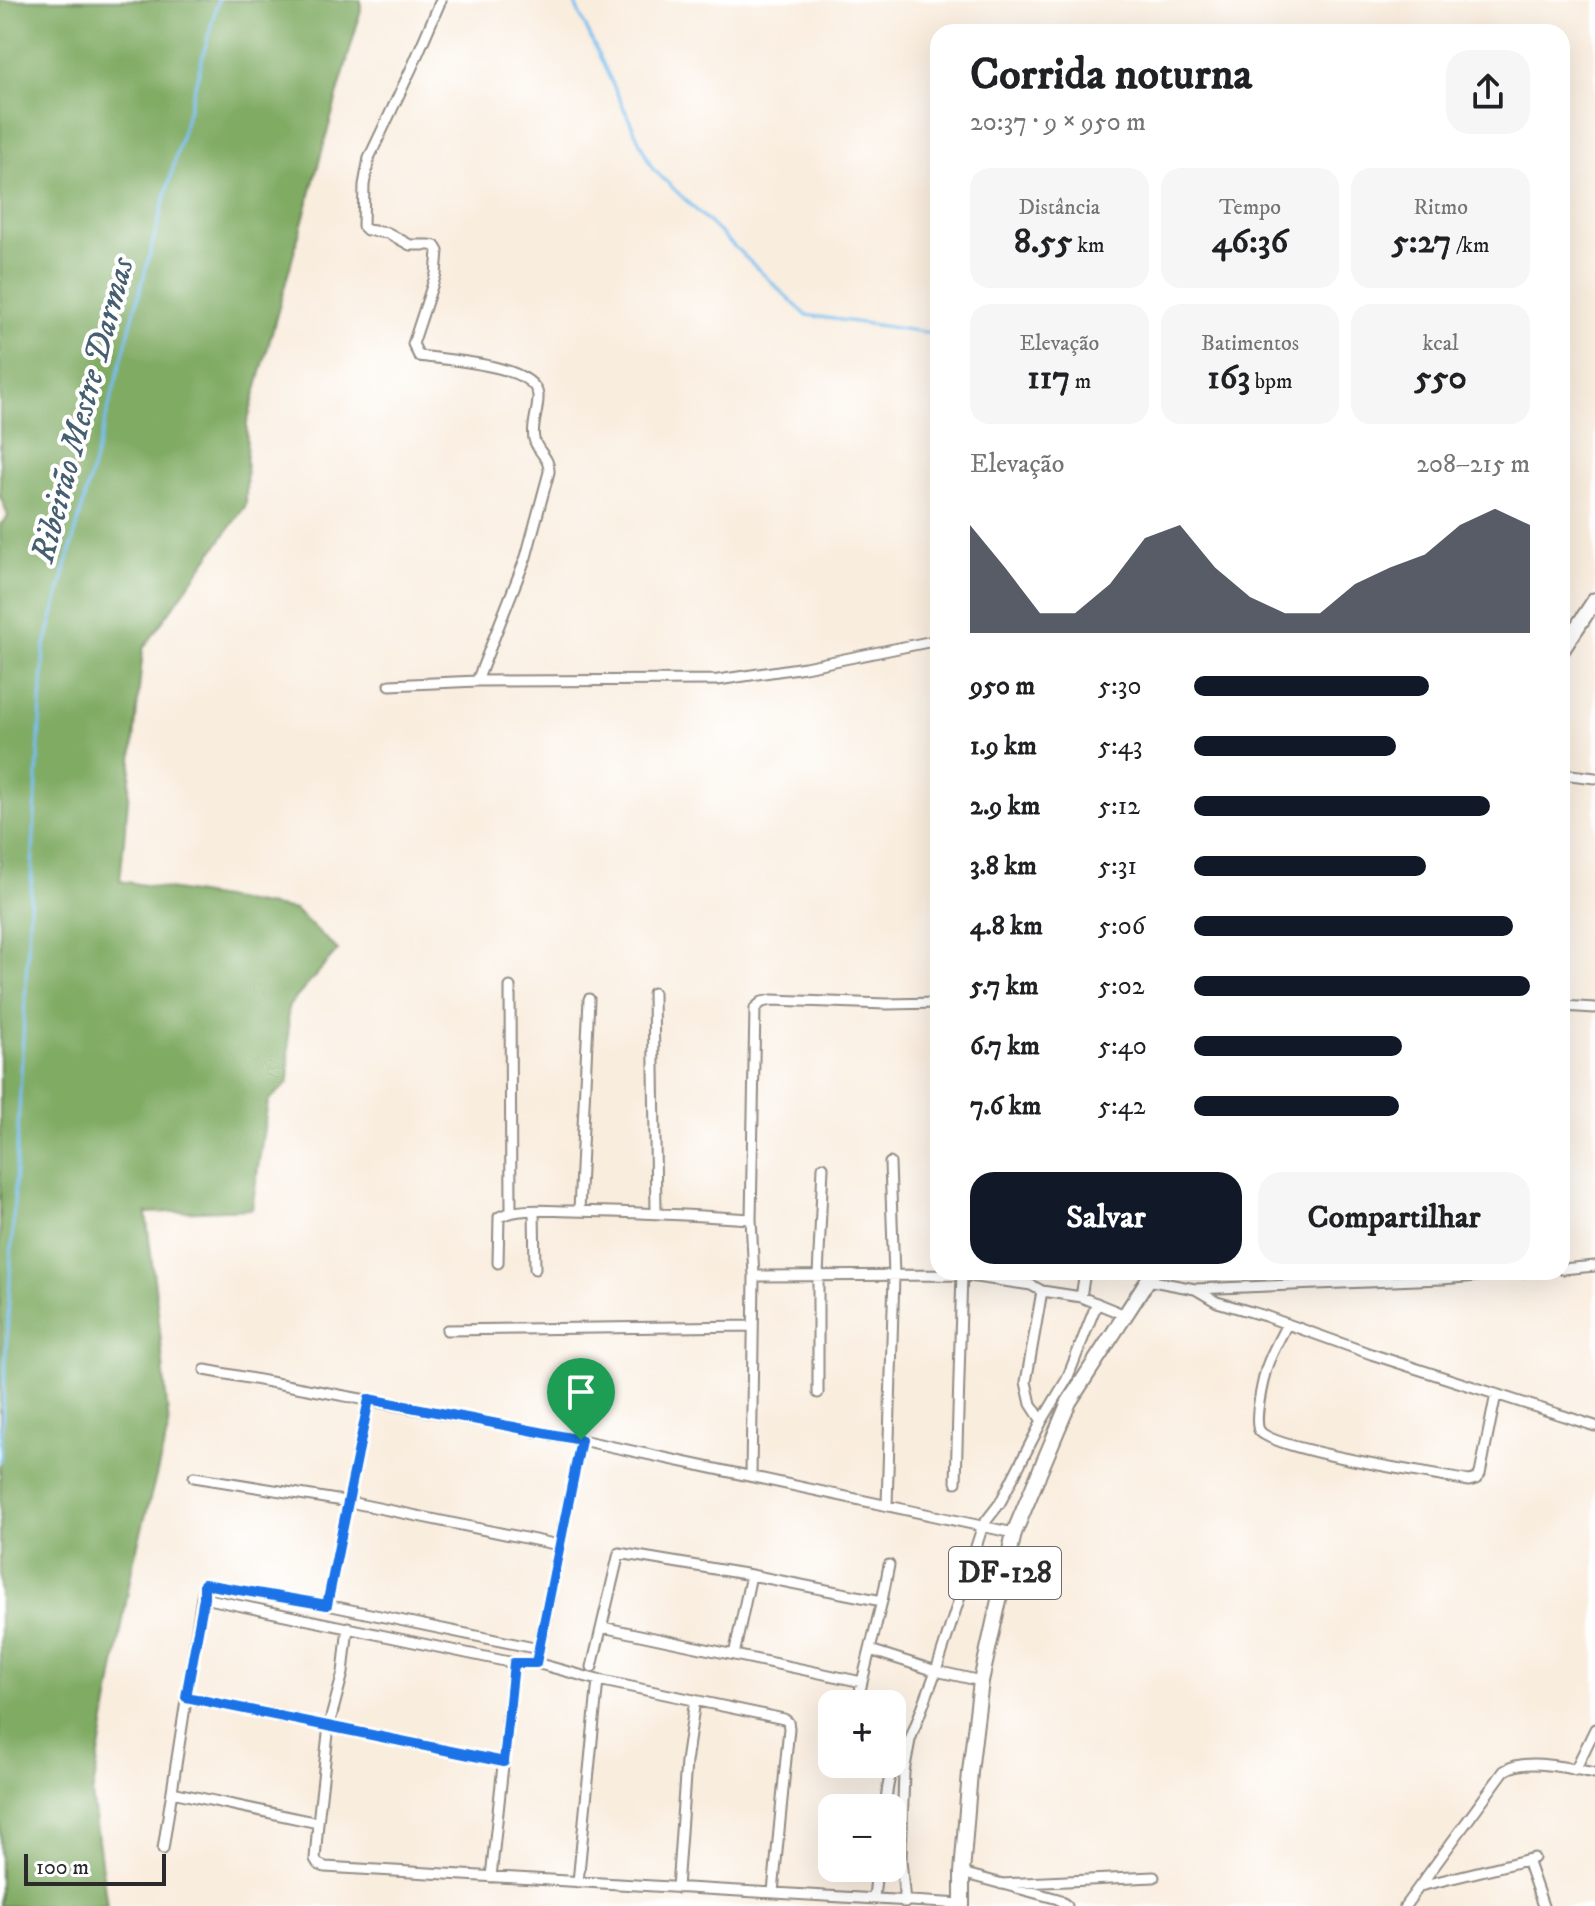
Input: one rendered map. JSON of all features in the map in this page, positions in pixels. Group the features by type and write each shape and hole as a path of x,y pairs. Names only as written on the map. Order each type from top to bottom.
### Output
{"main road":[{"path":"1570,638 1595,600"},
{"name":"DF-128","path":"962,1905 970,1772 981,1681 1014,1533 1069,1402 1147,1280"}],"street":[{"path":"441,0 369,158 364,185 363,226 367,230 388,233 406,244 435,246 438,251 436,274 413,344 419,356 502,368 523,377 534,385 538,394 533,434 549,464 549,472 526,557 477,681"},
{"path":"390,685 477,681 718,680 805,667 930,642"},
{"path":"1570,775 1595,778"},
{"path":"510,987 511,1213"},
{"path":"653,993 656,1212"},
{"path":"579,1211 589,999"},
{"path":"751,1476 755,1008 762,1002 772,1000 930,1003"},
{"path":"1570,1006 1595,1008"},
{"path":"887,1505 894,1276 890,1163"},
{"path":"818,1393 818,1276 823,1167"},
{"path":"534,1211 535,1269"},
{"path":"498,1263 499,1217 511,1213 656,1212 751,1219"},
{"path":"1570,1268 1595,1266"},
{"path":"754,1276 930,1275"},
{"path":"956,1482 962,1280"},
{"path":"1000,1280 1081,1297 1125,1315"},
{"path":"1031,1280 1031,1285"},
{"path":"1081,1297 1084,1280"},
{"path":"1164,1280 1195,1289 1217,1302 1595,1426"},
{"path":"1195,1289 1417,1280"},
{"path":"1042,1291 1026,1382 1031,1404 1042,1421"},
{"path":"905,1903 901,1859 904,1772 910,1740 936,1671 983,1525 1000,1503 1067,1379 1097,1303"},
{"path":"1287,1324 1267,1367 1257,1421 1265,1437 1314,1452 1469,1481 1480,1474 1496,1394"},
{"path":"447,1330 753,1326"},
{"path":"205,1370 581,1440 1014,1533"},
{"path":"327,1605 369,1399"},
{"path":"536,1663 581,1440"},
{"path":"194,1477 349,1502 559,1545"},
{"path":"592,1667 619,1553 882,1601"},
{"path":"860,1690 889,1565"},
{"path":"734,1655 751,1575"},
{"path":"163,1849 204,1584 327,1605 539,1649"},
{"path":"204,1598 514,1663 536,1663 598,1680 784,1719 789,1728 773,1892"},
{"path":"348,1627 343,1673 329,1725 315,1859 318,1864 325,1867 962,1905"},
{"path":"602,1627 862,1682"},
{"path":"870,1650 936,1671 981,1681"},
{"path":"491,1877 514,1663"},
{"path":"578,1882 598,1680"},
{"path":"186,1697 504,1762"},
{"path":"677,1888 686,1762 695,1700"},
{"path":"1575,1770 1595,1729"},
{"path":"887,1794 889,1775 896,1758 910,1740"},
{"path":"1405,1906 1504,1771 1512,1765 1540,1764 1595,1773"},
{"path":"172,1792 318,1823"},
{"path":"1420,1886 1530,1859 1543,1906"},
{"path":"962,1873 1058,1899 1067,1906"},
{"path":"1001,1884 1154,1877"},
{"path":"874,1898 876,1882"}],"green space":[{"path":"0,0 361,0 361,10 247,423 246,505 143,649 120,881 295,910 338,950 288,1007 289,1082 268,1101 252,1209 146,1213 169,1427 133,1563 92,1795 107,1906 0,1906 0,525 8,516 0,496"}],"waterway":[{"name":"Ribeirão Mestre Darmas","path":"0,1462 44,649 218,0"},
{"path":"573,0 652,168 806,315 930,333"}],"route":[{"path":"369,1399 581,1440 536,1663 514,1663 504,1762 186,1697 204,1584 327,1605 369,1399"}]}
